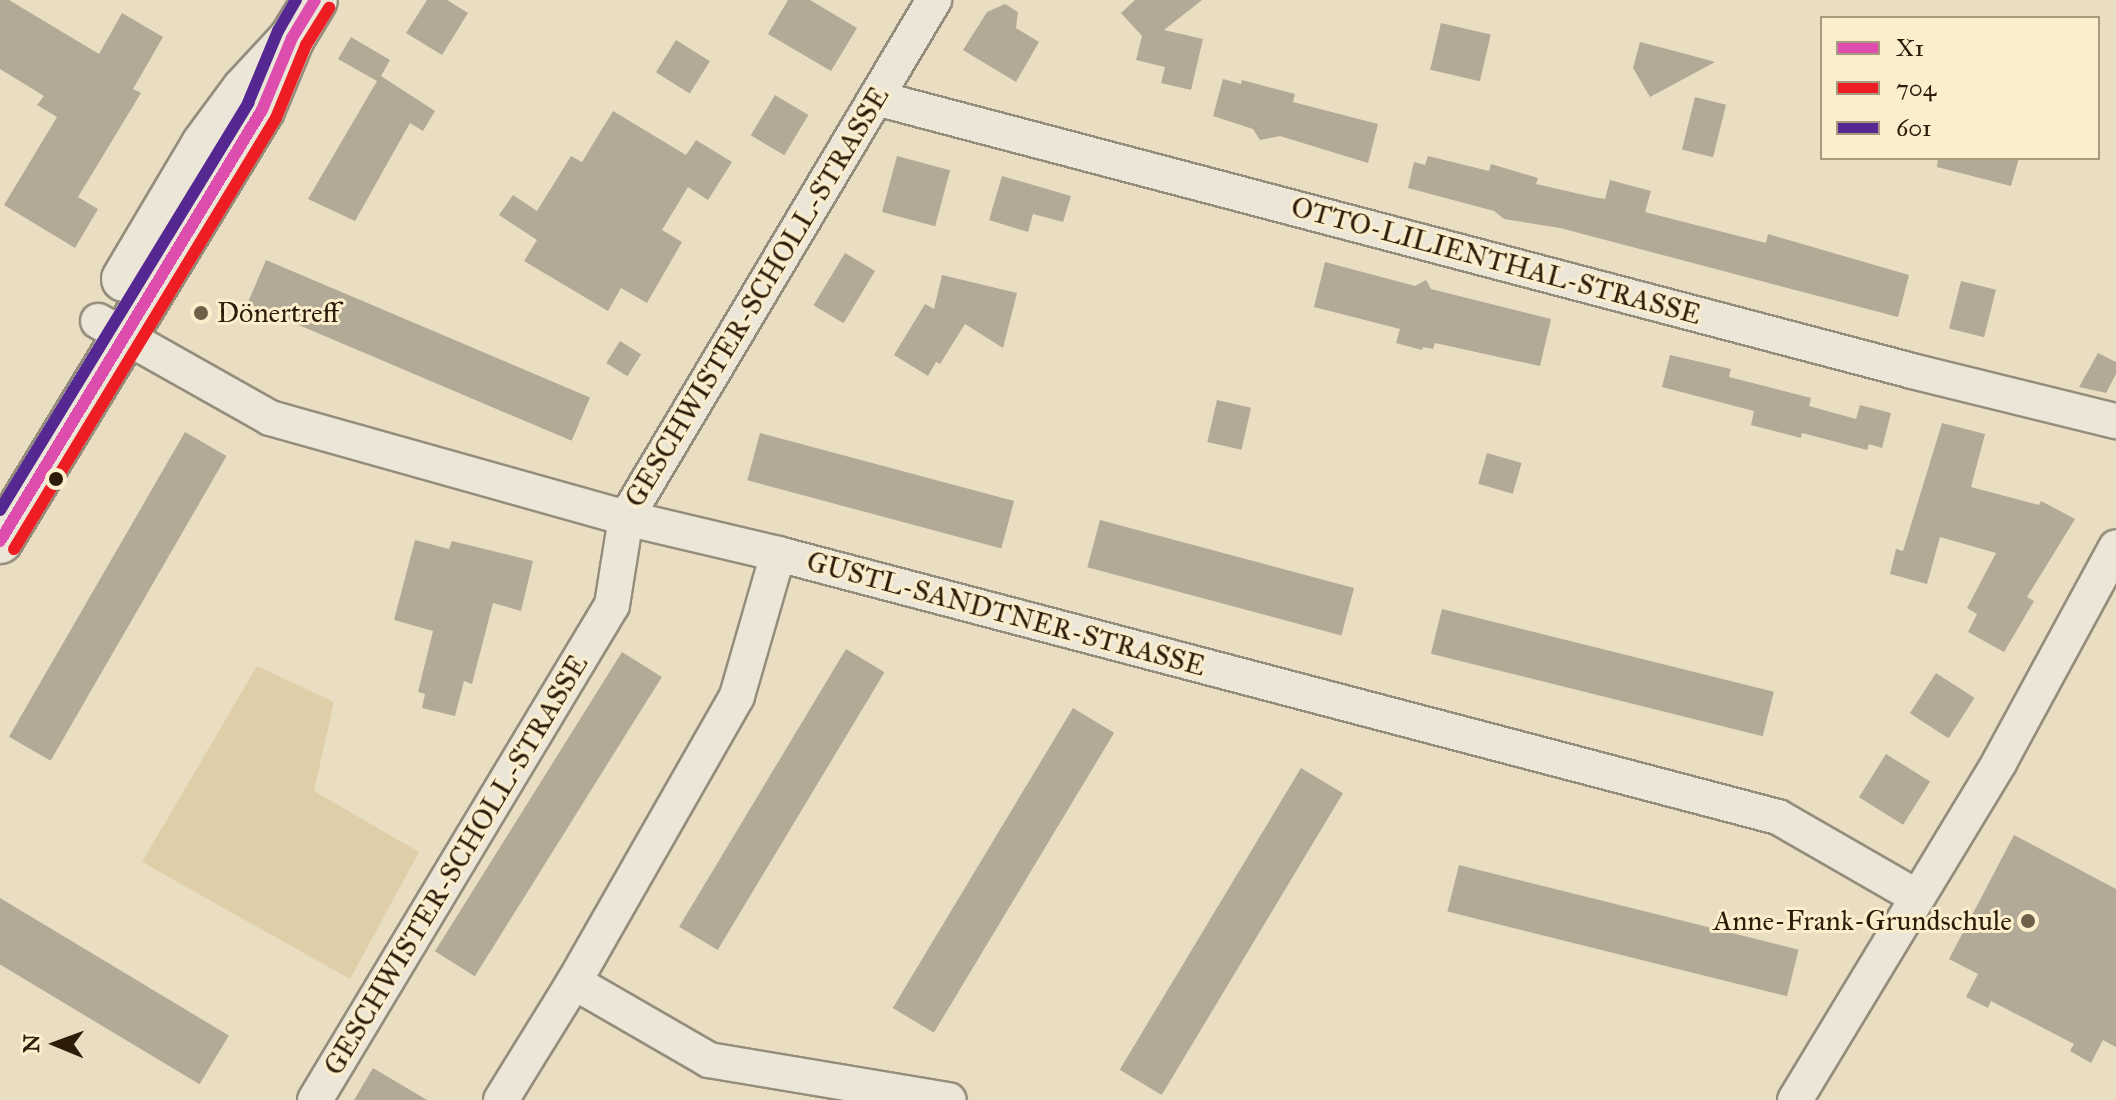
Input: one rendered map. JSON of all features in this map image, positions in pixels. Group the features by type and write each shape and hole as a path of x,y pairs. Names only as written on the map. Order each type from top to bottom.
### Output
{"main road":[{"path":"0,541 204,144 244,90 292,38 315,0"},
{"path":"0,487 111,329"}],"street":[{"name":"GESCHWISTER-SCHOLL-STRASSE","path":"315,1100 612,605 626,518 934,0"},
{"name":"OTTO-LILIENTHAL-STRASSE","path":"876,98 1912,371 2116,421"},
{"name":"GUSTL-SANDTNER-STRASSE","path":"111,329 270,418 626,518 778,554 1778,817 1917,897"},
{"path":"1795,1100 2000,761 2116,547"},
{"path":"501,1100 574,982 737,696 778,554"},
{"path":"574,982 709,1060 949,1100"}],"shaded area":[{"path":"257,666 334,702 314,791 419,852 350,979 142,862"}],"building":[{"path":"0,0 9,0 99,54 122,13 163,37 133,89 141,93 78,197 98,209 75,248 4,205 57,117 37,105 44,96 0,69"},
{"path":"427,0 447,0 468,13 442,55 406,33"},
{"path":"788,0 810,0 857,28 831,71 768,34"},
{"path":"1135,0 1202,0 1164,30 1203,39 1191,90 1161,83 1165,67 1136,60 1142,36 1121,13"},
{"path":"1005,4 1018,12 1016,28 1039,42 1016,82 963,50 987,12"},
{"path":"1441,23 1491,34 1480,81 1430,70"},
{"path":"351,37 390,60 381,76 435,111 423,131 410,123 355,221 308,199 377,81 338,59"},
{"path":"676,40 710,61 690,93 656,72"},
{"path":"1640,42 1715,62 1650,97 1633,68"},
{"path":"1223,79 1241,84 1242,80 1295,94 1293,102 1378,124 1368,163 1280,136 1260,140 1253,129 1213,116"},
{"path":"775,95 808,115 784,155 751,135"},
{"path":"1695,97 1726,105 1713,157 1682,149"},
{"path":"613,111 686,155 696,140 732,162 708,200 688,187 662,230 682,242 647,303 621,288 608,311 524,261 537,240 499,215 513,195 537,211 571,156 582,162"},
{"path":"897,156 950,170 935,226 882,212"},
{"path":"1428,156 1489,171 1491,164 1538,178 1536,184 1605,199 1610,180 1651,191 1645,212 1766,243 1768,234 1909,275 1898,317 1560,228 1504,219 1494,211 1408,188 1414,162 1425,165"},
{"path":"1938,160 2018,160 2011,186 1937,167"},
{"path":"1002,176 1071,196 1063,222 1033,214 1028,232 989,220"},
{"path":"845,253 875,271 844,323 814,305"},
{"path":"266,260 590,398 572,441 248,303"},
{"path":"1325,262 1415,286 1426,280 1431,289 1551,319 1540,366 1435,343 1433,349 1423,347 1422,350 1396,343 1400,329 1314,307"},
{"path":"942,275 1017,293 1003,348 965,324 940,364 936,362 928,376 894,355 925,304 934,309"},
{"path":"1961,281 1996,290 1984,337 1949,329"},
{"path":"620,341 641,354 627,376 606,363"},
{"path":"2098,353 2116,362 2116,374 2106,393 2079,387"},
{"path":"1670,355 1731,369 1729,377 1811,398 1809,406 1856,419 1860,405 1891,413 1882,448 1869,444 1867,450 1802,433 1801,438 1751,425 1754,411 1662,387"},
{"path":"1217,400 1251,408 1241,450 1207,442"},
{"path":"1942,423 1985,434 1971,487 2039,505 2041,501 2075,519 2027,597 2034,601 2004,652 1968,632 1977,614 1967,608 1996,553 1940,537 1927,584 1890,574 1896,549 1903,551"},
{"path":"185,432 227,456 51,761 9,737"},
{"path":"760,433 1014,501 1001,548 747,480"},
{"path":"1487,453 1522,463 1513,494 1478,484"},
{"path":"1100,520 1354,588 1341,635 1087,567"},
{"path":"415,540 449,549 452,541 533,561 521,611 493,603 472,684 464,681 455,716 422,708 425,694 418,692 433,631 394,620"},
{"path":"1442,609 1774,692 1763,736 1431,654"},
{"path":"846,649 885,672 718,950 679,927"},
{"path":"622,652 662,677 475,976 435,951"},
{"path":"1936,673 1975,698 1948,738 1910,713"},
{"path":"1073,708 1114,733 934,1033 893,1008"},
{"path":"1886,754 1930,782 1903,825 1859,797"},
{"path":"1301,768 1343,793 1162,1095 1120,1070"},
{"path":"2014,835 2116,889 2116,1047 2103,1040 2091,1063 2070,1051 2074,1044 1991,1001 1988,1008 1966,997 1978,974 1949,959"},
{"path":"1459,865 1799,950 1787,996 1447,912"},
{"path":"0,898 229,1036 200,1084 0,964"},
{"path":"373,1068 427,1100 354,1100"}],"transit line":[{"name":"601","path":"0,510 248,103 278,31 296,0"},
{"name":"X1","path":"0,541 262,110 292,38 315,0"},
{"name":"704","path":"14,549 276,118 306,45 329,8"}],"place":[{"name":"Dönertreff","path":"201,313"},
{"name":"Anne-Frank-Grundschule","path":"2028,921"}]}
